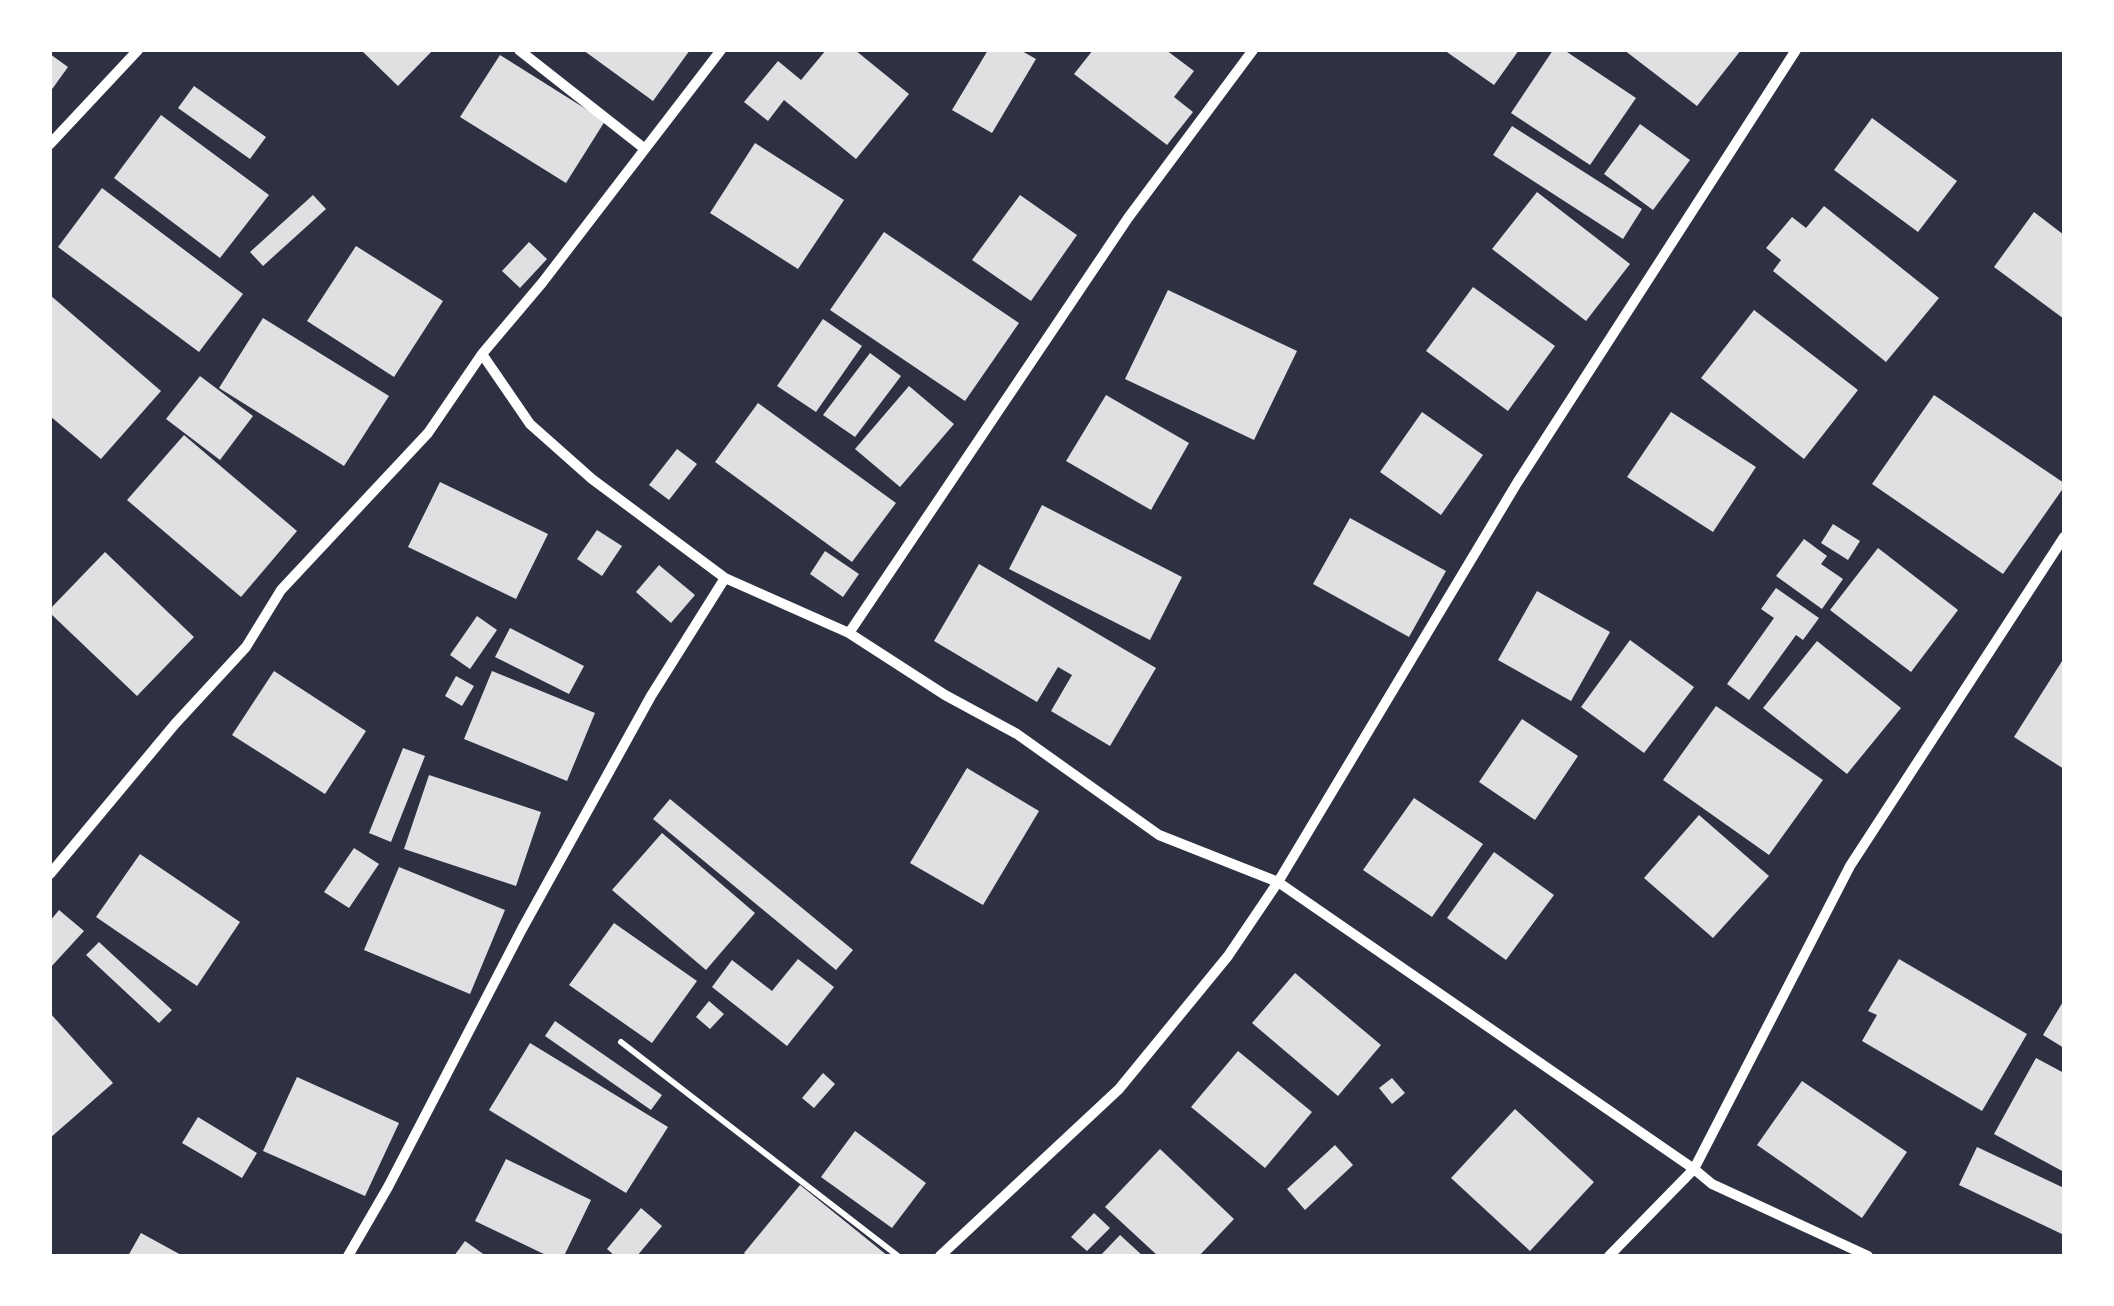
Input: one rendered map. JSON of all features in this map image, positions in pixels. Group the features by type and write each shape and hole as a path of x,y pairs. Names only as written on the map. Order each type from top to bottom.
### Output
{"street":[{"path":"50,144 138,50"},
{"path":"520,50 645,149"},
{"path":"50,874 175,724 246,647 281,590 428,433 482,354 542,283 721,50"},
{"path":"850,633 1128,218 1252,50"},
{"path":"940,1256 1120,1089 1228,956 1278,882 1517,483 1796,50"},
{"path":"482,354 530,424 592,479 725,578 850,633 945,695 1017,734 1160,834 1278,882 1712,1184 1868,1256"},
{"path":"1608,1256 1694,1169 1850,866 2064,537"},
{"path":"348,1256 604,779 725,578"}],"path":[{"path":"621,1042 898,1256"}],"building":[{"path":"361,50 433,50 398,86"},
{"path":"583,50 690,50 653,101"},
{"path":"826,50 855,50 909,94 856,159 784,100 768,121 744,102 778,61 801,80"},
{"path":"988,50 1020,50 1036,59 992,133 952,110"},
{"path":"1093,50 1166,50 1194,71 1174,97 1193,112 1167,145 1074,74"},
{"path":"1444,50 1519,50 1494,85"},
{"path":"1553,50 1564,50 1636,98 1590,165 1511,113"},
{"path":"1624,50 1741,50 1697,106"},
{"path":"50,54 68,67 50,92"},
{"path":"500,55 605,121 566,183 460,117"},
{"path":"194,86 266,137 250,159 178,108"},
{"path":"161,115 269,195 220,258 114,178"},
{"path":"1872,118 1957,181 1918,232 1834,170"},
{"path":"1640,124 1690,160 1653,210 1604,174"},
{"path":"1512,126 1642,209 1623,239 1493,155"},
{"path":"755,143 844,200 798,269 710,213"},
{"path":"102,188 243,294 199,352 58,247"},
{"path":"1537,192 1630,264 1586,321 1492,249"},
{"path":"313,195 326,209 263,266 250,252"},
{"path":"1020,195 1077,235 1031,301 972,260"},
{"path":"1824,206 1939,298 1886,362 1773,271 1781,260 1766,248 1792,217 1806,228"},
{"path":"2034,212 2064,235 2064,319 1994,267"},
{"path":"884,232 1019,323 965,401 830,310"},
{"path":"529,242 547,259 520,288 502,271"},
{"path":"356,246 443,301 394,377 307,321"},
{"path":"1473,287 1555,346 1508,411 1426,351"},
{"path":"1168,290 1297,351 1254,440 1125,379"},
{"path":"50,295 161,391 101,459 50,416"},
{"path":"1754,310 1858,390 1804,459 1701,378"},
{"path":"263,318 389,396 344,466 219,388"},
{"path":"823,319 862,346 816,412 777,386"},
{"path":"870,353 901,376 855,437 823,415"},
{"path":"200,376 253,416 220,460 166,419"},
{"path":"909,386 954,424 900,487 855,449"},
{"path":"1106,395 1189,443 1151,510 1066,461"},
{"path":"1934,395 2064,483 2003,574 1872,484"},
{"path":"758,403 896,503 852,562 715,462"},
{"path":"1422,412 1483,455 1441,515 1380,472"},
{"path":"1671,412 1756,467 1713,532 1627,477"},
{"path":"184,435 297,531 241,597 127,500"},
{"path":"677,449 697,464 669,500 649,485"},
{"path":"440,482 548,534 516,599 408,547"},
{"path":"1042,505 1182,577 1150,640 1009,569"},
{"path":"1350,518 1446,571 1409,637 1313,584"},
{"path":"1833,524 1860,541 1848,560 1821,543"},
{"path":"597,530 622,546 602,576 577,559"},
{"path":"1804,539 1827,556 1821,564 1843,579 1822,609 1776,576"},
{"path":"1878,548 1958,610 1911,672 1830,610"},
{"path":"825,551 859,574 843,597 810,574"},
{"path":"105,552 194,637 137,696 50,613"},
{"path":"979,564 1156,668 1110,746 1051,711 1072,675 1058,667 1037,702 934,641"},
{"path":"659,565 695,595 671,623 636,592"},
{"path":"1776,588 1819,618 1803,640 1796,635 1749,700 1727,684 1774,618 1761,609"},
{"path":"1537,591 1610,632 1571,701 1498,660"},
{"path":"477,616 497,630 470,669 450,655"},
{"path":"510,628 584,666 569,694 495,657"},
{"path":"1630,640 1694,687 1644,753 1581,707"},
{"path":"1817,641 1901,708 1847,774 1763,708"},
{"path":"2064,658 2064,769 2014,737"},
{"path":"274,671 366,731 325,794 232,735"},
{"path":"492,671 595,713 567,781 464,739"},
{"path":"456,676 474,686 462,706 445,696"},
{"path":"1716,706 1823,780 1769,855 1663,780"},
{"path":"1522,719 1578,756 1535,820 1479,782"},
{"path":"403,748 425,756 391,842 369,833"},
{"path":"967,768 1039,811 983,905 910,863"},
{"path":"429,775 541,812 516,886 404,849"},
{"path":"1414,798 1483,844 1432,917 1363,870"},
{"path":"670,799 853,950 836,970 653,819"},
{"path":"1699,815 1769,876 1713,938 1644,878"},
{"path":"662,833 755,913 706,970 612,890"},
{"path":"354,848 379,864 349,908 324,892"},
{"path":"1494,852 1554,895 1506,960 1447,918"},
{"path":"140,854 240,922 197,986 96,917"},
{"path":"399,867 505,910 470,994 364,950"},
{"path":"59,910 84,931 50,968 50,921"},
{"path":"614,923 697,981 652,1043 569,985"},
{"path":"99,942 172,1010 159,1023 86,955"},
{"path":"798,959 834,987 787,1046 712,987 732,960 772,991"},
{"path":"1899,959 2027,1034 1982,1111 1862,1041 1877,1015 1868,1011"},
{"path":"1295,973 1381,1045 1338,1096 1252,1023"},
{"path":"2064,1000 2064,1048 2043,1035"},
{"path":"709,1001 724,1014 710,1029 696,1017"},
{"path":"50,1013 113,1083 50,1138"},
{"path":"555,1021 662,1095 651,1110 545,1036"},
{"path":"530,1043 668,1127 626,1193 489,1110"},
{"path":"1238,1051 1312,1112 1265,1168 1191,1107"},
{"path":"2036,1058 2064,1073 2064,1172 1994,1134"},
{"path":"823,1073 835,1084 814,1108 802,1098"},
{"path":"297,1077 399,1123 365,1196 263,1151"},
{"path":"1392,1078 1405,1093 1392,1104 1379,1088"},
{"path":"1802,1081 1907,1152 1862,1218 1757,1145"},
{"path":"1515,1109 1594,1182 1530,1251 1451,1178"},
{"path":"198,1117 257,1153 242,1178 182,1143"},
{"path":"855,1131 926,1183 892,1228 821,1177"},
{"path":"1335,1145 1353,1165 1305,1210 1287,1189"},
{"path":"1977,1147 2064,1188 2064,1235 1959,1185"},
{"path":"1160,1149 1234,1219 1199,1256 1158,1256 1105,1207"},
{"path":"506,1159 591,1200 564,1256 548,1256 475,1221"},
{"path":"800,1185 888,1256 747,1256 744,1253"},
{"path":"641,1208 662,1226 637,1256 615,1256 607,1249"},
{"path":"1094,1213 1110,1228 1087,1251 1071,1237"},
{"path":"141,1233 183,1256 128,1256"},
{"path":"1120,1235 1143,1256 1100,1256"},
{"path":"465,1241 486,1256 454,1256"}]}
